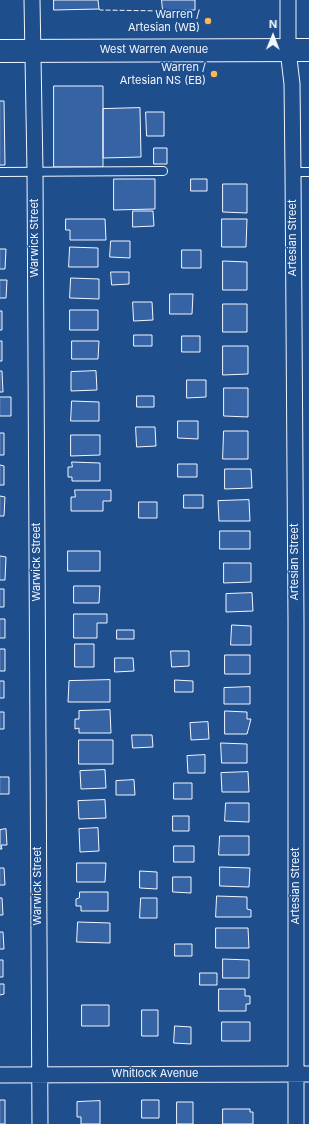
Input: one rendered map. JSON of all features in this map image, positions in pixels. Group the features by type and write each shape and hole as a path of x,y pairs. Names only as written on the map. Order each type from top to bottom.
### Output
{"main road":[{"name":"West Warren Avenue","path":"0,51 299,50"}],"street":[{"name":"Warwick Street","path":"32,0 35,171 40,1124"},
{"name":"Artesian Street","path":"288,0 299,50 292,84 296,645 302,1074 296,1124"},
{"name":"Whitlock Avenue","path":"0,1075 302,1074"}],"lane":[{"path":"0,172 163,171"},
{"path":"293,172 309,172"}],"building":[{"path":"54,0 98,0 99,9 54,10"},
{"path":"162,0 195,0 195,10 163,11"},
{"path":"54,86 103,86 103,167 54,167"},
{"path":"0,101 4,101 5,165 0,165"},
{"path":"140,108 141,157 103,158 103,109"},
{"path":"146,112 164,112 164,136 147,136"},
{"path":"154,148 167,148 167,164 154,164"},
{"path":"114,179 155,179 155,209 114,210"},
{"path":"191,179 207,179 207,191 191,191"},
{"path":"223,184 247,184 247,213 223,212"},
{"path":"133,211 153,211 154,226 133,227"},
{"path":"66,219 105,219 106,240 70,240 70,230 66,230"},
{"path":"222,219 247,219 246,247 222,247"},
{"path":"111,241 130,241 130,258 110,257"},
{"path":"70,247 98,248 98,267 69,267"},
{"path":"0,249 6,249 5,269 0,269"},
{"path":"182,250 201,250 201,268 182,268"},
{"path":"223,261 247,262 247,290 223,290"},
{"path":"111,272 129,272 129,284 112,285"},
{"path":"71,278 99,279 99,299 70,298"},
{"path":"0,280 7,280 6,298 0,298"},
{"path":"170,294 193,294 192,314 170,314"},
{"path":"133,302 152,302 153,320 134,321"},
{"path":"223,304 247,304 247,332 223,332"},
{"path":"70,310 98,310 98,330 70,330"},
{"path":"0,311 2,311 2,330 0,330"},
{"path":"134,335 152,335 152,346 134,346"},
{"path":"182,336 200,336 200,352 182,352"},
{"path":"0,341 2,341 2,361 0,361"},
{"path":"72,341 99,341 98,359 72,359"},
{"path":"223,346 248,346 248,374 223,375"},
{"path":"0,371 2,371 3,392 0,392"},
{"path":"96,371 97,390 71,391 71,372"},
{"path":"187,380 206,380 206,397 187,398"},
{"path":"224,388 248,388 248,417 224,416"},
{"path":"137,396 154,396 154,407 137,407"},
{"path":"0,397 11,397 11,416 0,416"},
{"path":"72,401 99,402 99,421 71,421"},
{"path":"178,421 198,421 198,439 178,438"},
{"path":"136,427 155,427 156,446 137,447"},
{"path":"224,431 248,431 248,459 223,459"},
{"path":"0,433 4,433 4,455 0,455"},
{"path":"71,435 100,435 100,455 71,456"},
{"path":"72,462 100,463 100,481 72,481 72,477 68,477 68,467 72,467"},
{"path":"178,464 197,464 197,477 178,477"},
{"path":"0,465 4,466 4,485 0,485"},
{"path":"225,469 251,469 252,488 225,489"},
{"path":"75,490 111,490 111,501 103,501 103,511 71,511 71,497 75,497"},
{"path":"184,495 203,495 203,508 184,508"},
{"path":"0,496 5,497 4,516 0,516"},
{"path":"249,500 250,521 219,521 218,501"},
{"path":"139,502 157,502 157,518 139,518"},
{"path":"220,531 250,531 250,549 220,549"},
{"path":"68,551 100,551 100,571 68,571"},
{"path":"0,556 6,557 5,580 0,580"},
{"path":"224,563 251,563 251,582 224,583"},
{"path":"74,586 100,586 99,603 74,603"},
{"path":"0,589 4,589 4,607 0,607"},
{"path":"252,593 253,611 226,612 226,594"},
{"path":"74,614 107,614 107,623 97,623 97,638 74,638"},
{"path":"0,619 5,619 5,638 0,638"},
{"path":"232,625 251,626 251,645 231,645"},
{"path":"117,630 134,630 134,639 117,639"},
{"path":"75,644 94,644 94,667 75,667"},
{"path":"0,649 5,649 5,671 0,671"},
{"path":"171,651 189,651 189,666 172,667"},
{"path":"225,655 250,655 250,674 225,674"},
{"path":"115,658 133,658 134,671 115,672"},
{"path":"110,680 110,702 68,702 69,681"},
{"path":"175,680 193,681 193,692 175,692"},
{"path":"0,681 4,681 4,698 0,698"},
{"path":"250,687 250,704 224,704 224,688"},
{"path":"110,710 111,733 79,733 79,728 75,729 75,719 79,719 79,711"},
{"path":"225,711 247,712 247,719 251,719 247,734 225,734"},
{"path":"0,712 4,712 4,729 0,729"},
{"path":"208,722 209,739 191,740 190,723"},
{"path":"132,735 152,735 153,747 133,748"},
{"path":"79,740 113,740 113,764 79,764"},
{"path":"221,743 247,744 247,763 222,763"},
{"path":"205,755 205,773 188,773 187,756"},
{"path":"105,770 106,788 81,789 80,771"},
{"path":"248,772 249,792 222,792 221,773"},
{"path":"0,777 9,777 9,794 0,794"},
{"path":"134,780 135,795 116,795 116,781"},
{"path":"174,783 192,783 192,799 174,799"},
{"path":"105,800 106,818 79,819 78,801"},
{"path":"226,803 249,803 249,822 225,821"},
{"path":"173,816 189,816 189,831 173,831"},
{"path":"98,828 99,851 80,852 79,829"},
{"path":"6,829 7,845 1,845 2,849 0,849 0,830"},
{"path":"220,836 249,836 249,855 219,855"},
{"path":"174,846 194,846 194,862 174,862"},
{"path":"77,863 106,863 105,882 77,882"},
{"path":"220,867 250,868 249,887 220,886"},
{"path":"0,868 4,868 5,885 0,885"},
{"path":"140,871 157,872 157,889 140,888"},
{"path":"173,877 191,877 191,893 173,892"},
{"path":"80,892 108,892 108,911 81,911 81,906 76,906 76,899 79,898"},
{"path":"217,896 247,897 247,909 251,910 251,917 216,917"},
{"path":"0,898 2,898 3,915 0,915"},
{"path":"141,898 157,898 157,918 140,918"},
{"path":"78,922 110,923 110,943 77,942"},
{"path":"216,928 248,928 249,948 216,948"},
{"path":"0,932 3,932 4,949 0,949"},
{"path":"175,944 192,944 192,956 175,956"},
{"path":"223,959 249,960 249,978 223,978"},
{"path":"0,960 3,960 3,977 0,977"},
{"path":"200,973 217,973 217,985 200,985"},
{"path":"0,984 4,984 4,994 0,995"},
{"path":"219,989 245,989 245,996 250,996 250,1004 246,1004 246,1011 219,1011"},
{"path":"82,1005 109,1005 109,1026 82,1026"},
{"path":"142,1010 158,1010 158,1036 142,1036"},
{"path":"222,1022 250,1022 250,1041 222,1041"},
{"path":"175,1026 191,1027 191,1044 174,1043"},
{"path":"0,1100 5,1100 5,1124 0,1124"},
{"path":"142,1100 159,1100 159,1118 142,1118"},
{"path":"100,1101 100,1124 81,1124 81,1117 77,1117 77,1102"},
{"path":"177,1102 193,1102 193,1124 177,1124"},
{"path":"223,1109 250,1109 250,1112 253,1112 253,1124 223,1124"}],"fence":[{"path":"99,9 163,11"}],"place":[{"name":"Warren / Artesian (WB)","path":"208,21"},
{"name":"Warren / Artesian NS (EB)","path":"214,74"}]}
